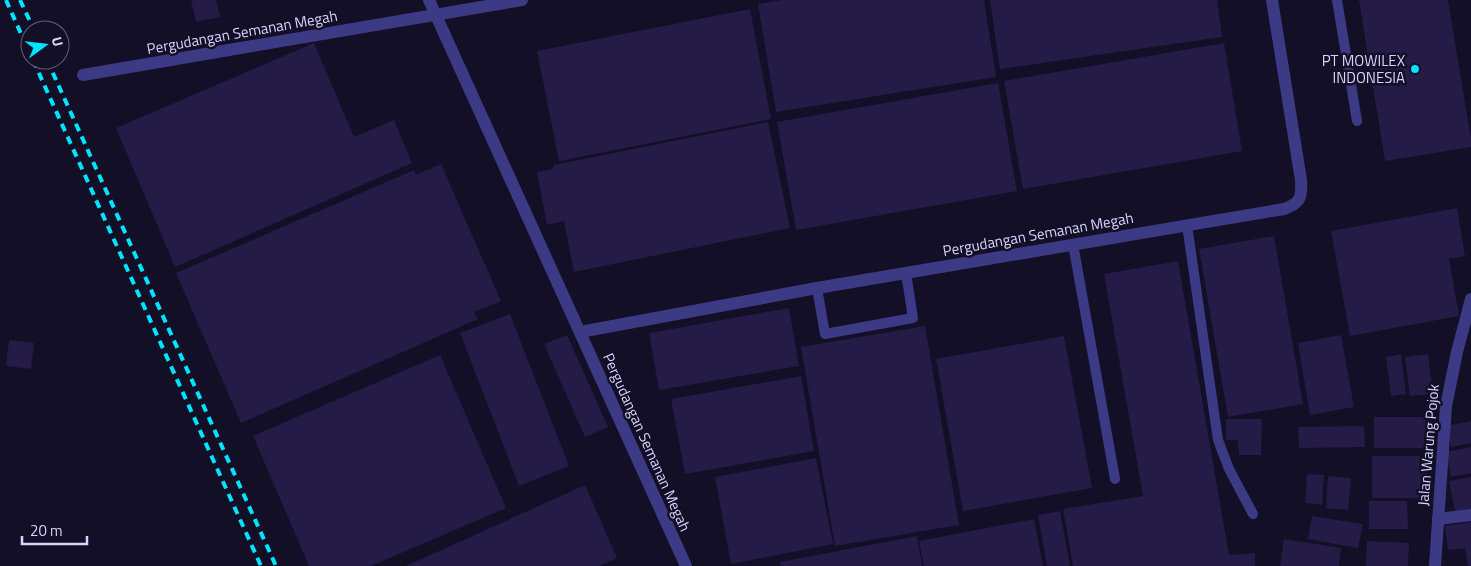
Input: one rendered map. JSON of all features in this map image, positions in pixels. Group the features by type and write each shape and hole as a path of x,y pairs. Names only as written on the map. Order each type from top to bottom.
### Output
{"street":[{"name":"Pergudangan Semanan Megah","path":"430,0 686,566"},
{"name":"Pergudangan Semanan Megah","path":"83,75 522,0"},
{"name":"Pergudangan Semanan Megah","path":"580,332 906,272 1284,209 1292,206 1299,200 1301,180 1272,0"},
{"name":"Jalan Warung Pojok","path":"1435,566 1446,406 1457,352 1471,299"},
{"path":"1438,519 1471,515"}],"lane":[{"path":"1336,0 1358,121"},
{"path":"1187,225 1218,440 1229,469 1253,514"},
{"path":"1073,244 1115,479"},
{"path":"817,288 825,334 913,318 906,272"}],"building":[{"path":"191,0 216,0 220,17 196,22"},
{"path":"782,0 984,0 996,77 776,112 758,4"},
{"path":"990,0 1217,0 1222,37 1000,69"},
{"name":"PT MOWILEX INDONESIA","path":"1359,0 1448,0 1471,147 1385,161"},
{"path":"750,9 771,119 559,161 537,51"},
{"path":"314,43 354,137 394,120 412,163 175,267 116,128"},
{"path":"1224,43 1242,151 1023,189 1004,81"},
{"path":"998,83 1017,191 796,230 777,122"},
{"path":"768,122 790,228 574,272 564,221 547,225 537,172 553,169 553,165"},
{"path":"441,164 501,301 474,312 478,319 241,423 176,273 414,170 416,175"},
{"path":"1457,208 1465,256 1449,259 1459,316 1350,336 1331,231"},
{"path":"1274,236 1303,404 1228,417 1199,249"},
{"path":"1178,261 1229,555 1255,553 1255,566 1073,566 1063,509 1143,496 1104,274"},
{"path":"789,308 799,366 659,390 649,333"},
{"path":"510,314 569,466 519,486 460,333"},
{"path":"925,326 959,525 835,546 801,347"},
{"path":"567,335 608,427 585,437 544,344"},
{"path":"1341,335 1354,407 1310,415 1298,343"},
{"path":"1064,336 1092,488 963,511 936,359"},
{"path":"9,340 34,343 31,369 6,366"},
{"path":"1401,354 1406,394 1391,396 1386,357"},
{"path":"1428,354 1433,394 1410,396 1405,357"},
{"path":"440,355 506,508 371,566 309,566 253,436"},
{"path":"801,376 814,451 685,474 671,399"},
{"path":"1374,417 1432,417 1432,448 1374,448"},
{"path":"1226,419 1262,419 1261,455 1239,455 1238,440 1226,440"},
{"path":"1471,421 1471,443 1451,447 1447,426"},
{"path":"1364,426 1365,447 1299,448 1298,427"},
{"path":"1471,447 1471,473 1451,477 1446,452"},
{"path":"1372,456 1427,456 1428,498 1372,498"},
{"path":"816,458 833,544 731,564 715,477"},
{"path":"1307,474 1324,475 1322,505 1305,503"},
{"path":"1328,476 1351,478 1348,510 1326,508"},
{"path":"1471,477 1471,513 1456,516 1449,481"},
{"path":"585,485 617,558 599,566 406,566"},
{"path":"1369,501 1407,501 1408,529 1369,529"},
{"path":"1060,511 1070,566 1047,566 1038,515"},
{"path":"1312,516 1363,524 1358,548 1308,539"},
{"path":"1034,519 1043,566 924,566 919,541"},
{"path":"1471,522 1471,566 1468,566 1465,548 1448,550 1445,526"},
{"path":"917,536 922,566 781,566 780,562"},
{"path":"1284,539 1341,548 1339,566 1280,566"},
{"path":"1367,541 1409,543 1408,566 1366,566"}],"railway":[{"path":"6,0 20,32"},
{"path":"20,0 29,20"},
{"path":"38,70 261,566"},
{"path":"52,70 276,566"}],"place":[{"name":"PT MOWILEX INDONESIA","path":"1415,69"}]}
